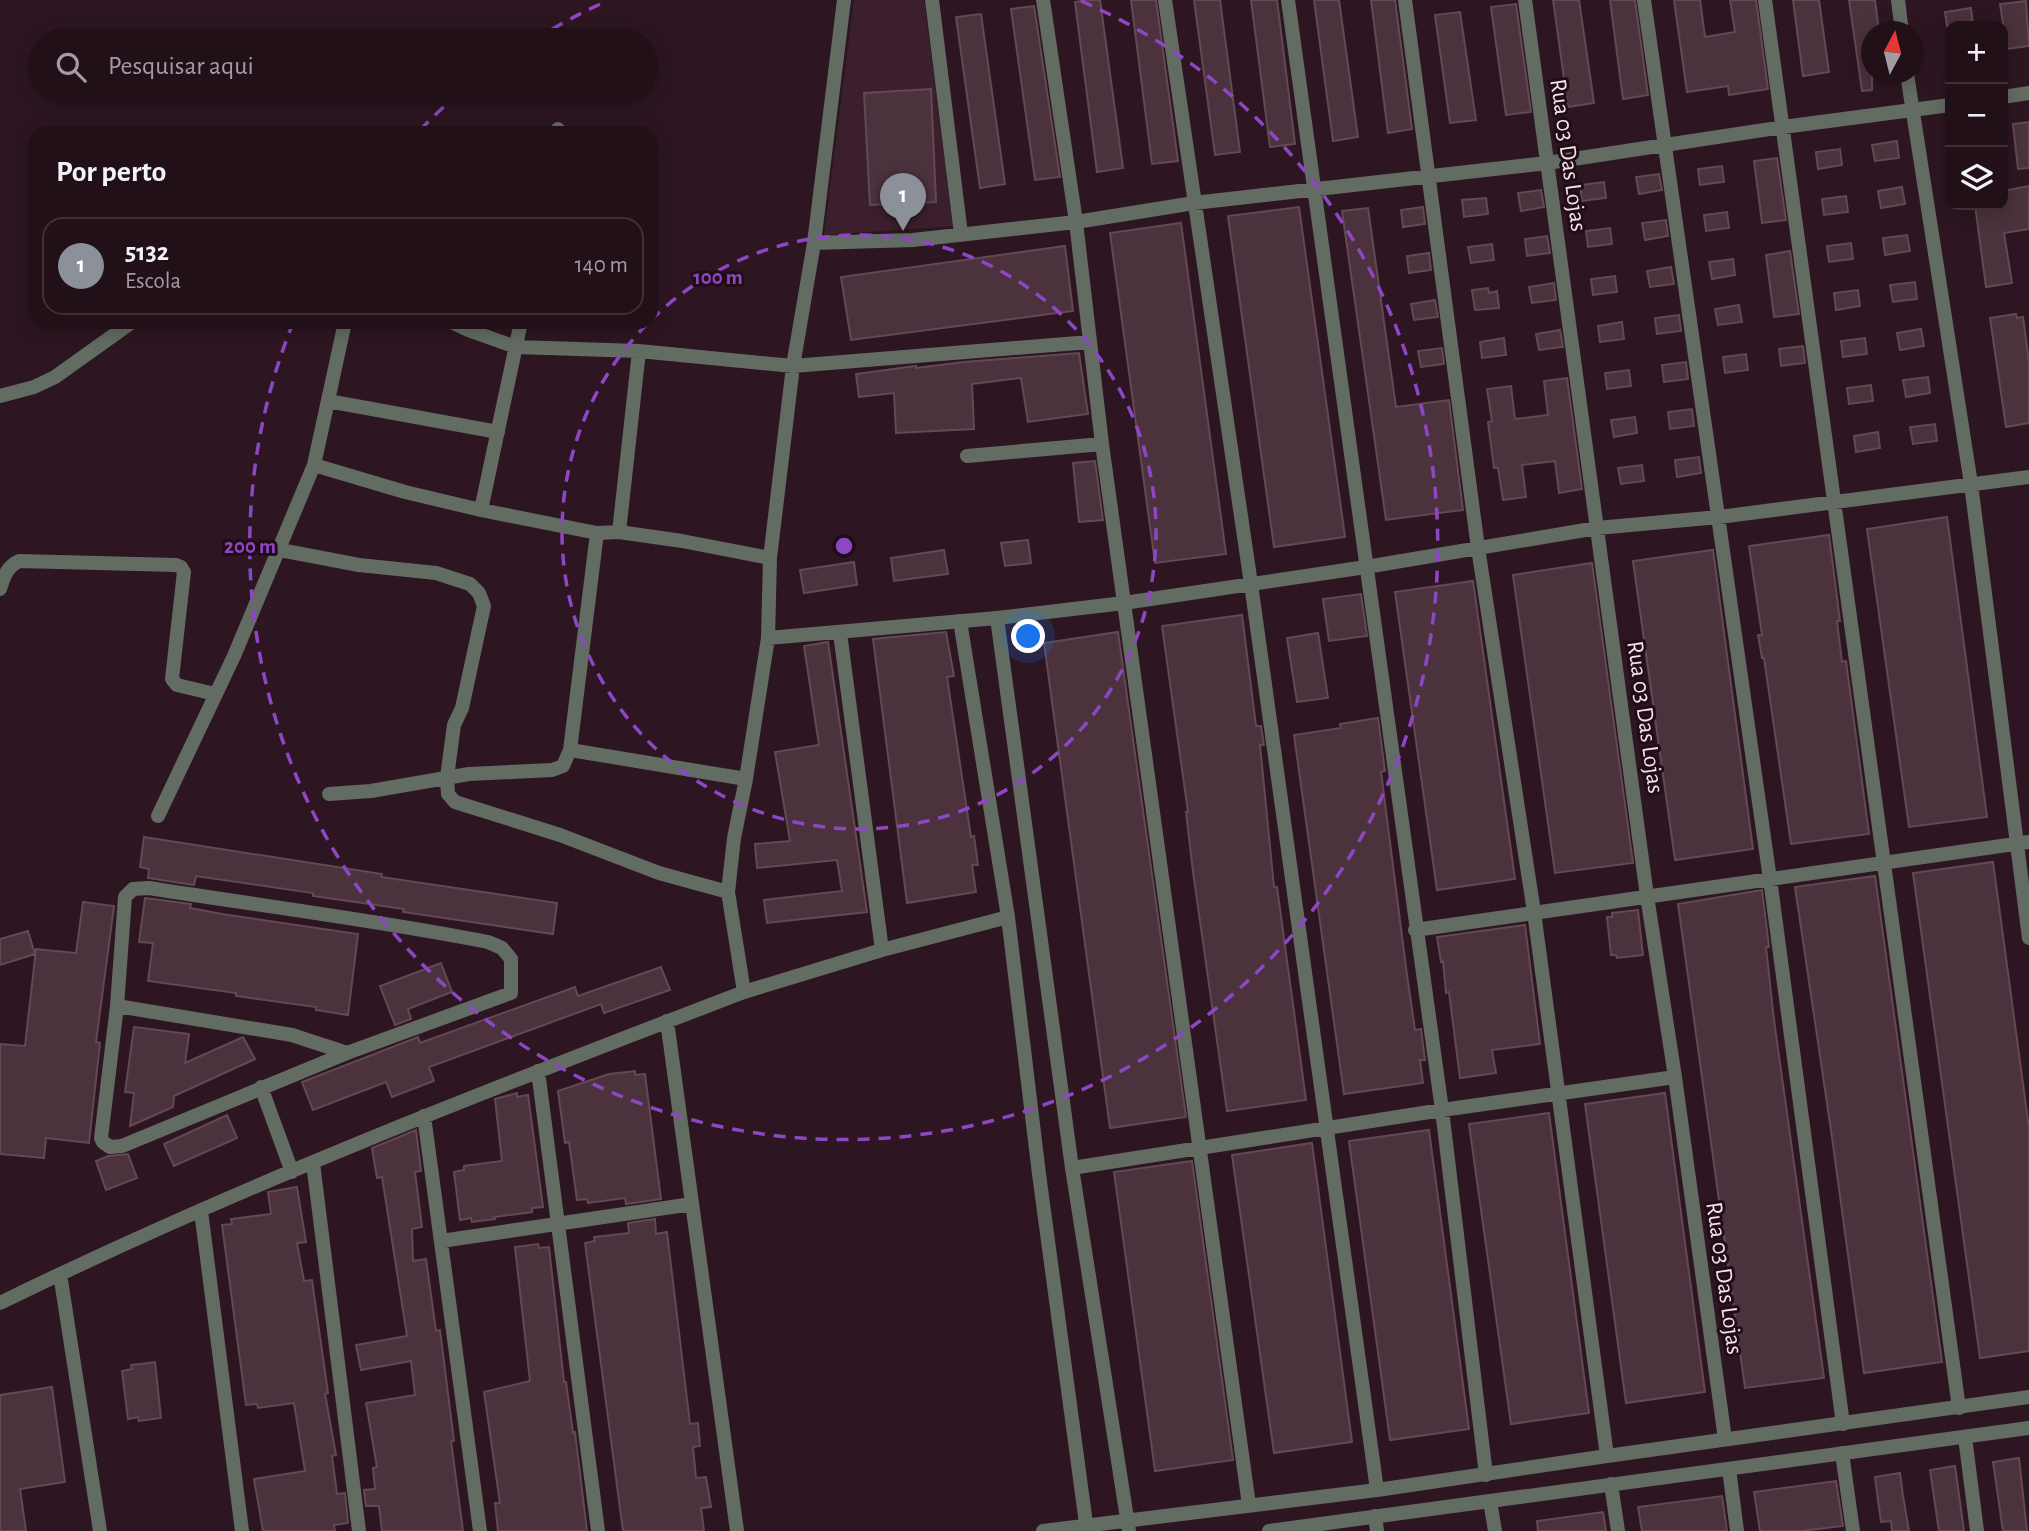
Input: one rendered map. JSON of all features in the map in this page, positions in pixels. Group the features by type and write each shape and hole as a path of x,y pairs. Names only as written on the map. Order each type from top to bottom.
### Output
{"street":[{"path":"744,992 728,892 734,838 768,638 770,558 793,366 814,243 844,0"},
{"path":"932,0 961,234"},
{"path":"1043,0 1076,222 1102,444 1249,1505"},
{"path":"1165,0 1251,584 1377,1490"},
{"path":"1288,0 1442,1110 1486,1475"},
{"path":"1405,0 1478,548 1534,912 1607,1456"},
{"name":"Rua 03 Das Lojas","path":"1525,0 1724,1439"},
{"path":"1644,0 1770,879 1843,1424"},
{"path":"1765,0 1959,1408"},
{"path":"1898,0 1901,21"},
{"path":"1908,84 1971,484 2023,843 2029,938"},
{"path":"2008,96 2029,93"},
{"path":"814,243 913,240 1076,222 1194,203 1547,163 1945,106"},
{"path":"0,396 34,387 55,377 122,329"},
{"path":"158,816 280,550 314,465 343,329"},
{"path":"466,329 516,346 639,351 793,366 1090,342"},
{"path":"481,509 520,329"},
{"path":"619,532 639,351"},
{"path":"328,401 498,432"},
{"path":"967,456 1102,444"},
{"path":"314,465 405,492 597,533 619,532 682,541 770,558"},
{"path":"768,638 997,618 1124,603 1366,567 1597,528 1718,517 2029,477"},
{"path":"329,794 371,791 469,774 558,769 563,766 570,750 597,533"},
{"path":"280,550 359,565 436,573 470,584 479,593 484,606 462,708 454,725 447,777 449,793 455,802 560,835 659,873 728,892"},
{"path":"0,589 6,571 19,561 181,567 184,572 172,679 177,685 215,694"},
{"path":"997,618 1072,1168 1128,1525"},
{"path":"960,621 1008,917 1087,1528"},
{"path":"840,633 882,950"},
{"path":"570,750 746,779"},
{"path":"1415,930 2023,843"},
{"path":"133,888 149,888 309,914 400,925 488,942 502,948 511,960 511,993 346,1053 122,1146 110,1147 101,1138 117,1006 125,897 133,888"},
{"path":"0,1303 201,1211 424,1116 667,1021 744,992 882,950 1008,917"},
{"path":"117,1006 292,1035 346,1053"},
{"path":"667,1021 737,1531"},
{"path":"538,1071 598,1531"},
{"path":"1072,1168 1442,1110 1675,1077"},
{"path":"261,1087 292,1172"},
{"path":"424,1116 480,1531"},
{"path":"313,1163 359,1531"},
{"path":"441,1241 692,1204"},
{"path":"201,1211 242,1531"},
{"path":"60,1274 100,1531"},
{"path":"1043,1531 1128,1525 1249,1505 1486,1475 2029,1397"},
{"path":"1269,1531 1376,1524 1490,1500 2029,1428"},
{"path":"1965,1437 1977,1531"},
{"path":"1842,1453 1853,1531"},
{"path":"1729,1469 1737,1531"},
{"path":"1611,1484 1618,1531"},
{"path":"1490,1500 1495,1531"}],"shaded area":[{"path":"854,0 924,0 953,226 824,235"}],"building":[{"path":"1100,0 1123,168 1097,172 1075,2"},
{"path":"1131,0 1156,0 1178,161 1152,164"},
{"path":"1194,0 1220,0 1240,152 1215,155"},
{"path":"1251,0 1277,0 1295,144 1270,147"},
{"path":"1314,0 1339,0 1358,137 1333,141"},
{"path":"1371,0 1395,0 1412,129 1388,133"},
{"path":"1553,0 1579,0 1594,103 1568,107"},
{"path":"1610,0 1635,0 1648,95 1623,99"},
{"path":"1674,0 1700,0 1705,37 1735,32 1730,0 1756,0 1768,89 1729,95 1728,86 1687,92"},
{"path":"1793,0 1819,0 1829,72 1803,76"},
{"path":"1849,0 1875,0 1878,21 1861,21 1861,84"},
{"path":"2026,1 2029,46 2008,49 2008,21 2003,21 2000,4"},
{"path":"1516,4 1531,112 1506,115 1491,7"},
{"path":"1034,6 1060,177 1035,180 1011,9"},
{"path":"1971,8 1972,21 1946,21 1945,12"},
{"path":"1460,12 1476,120 1450,123 1435,15"},
{"path":"981,14 1005,184 980,188 956,17"},
{"path":"1861,84 1872,84 1872,90 1862,91"},
{"path":"931,89 936,202 870,205 864,93"},
{"path":"2029,122 2029,168 2018,169 2013,124"},
{"path":"1897,141 1899,158 1875,161 1872,145"},
{"path":"1840,149 1842,165 1818,169 1816,152"},
{"path":"1777,158 1786,220 1762,223 1754,161"},
{"path":"1722,166 1724,182 1700,185 1698,169"},
{"path":"1659,174 1662,190 1639,194 1636,177"},
{"path":"1604,182 1606,198 1582,201 1580,185"},
{"path":"2029,186 2029,229 2004,233 2012,283 1986,287 1976,210 2008,210 2008,190"},
{"path":"1902,187 1905,204 1881,208 1878,191"},
{"path":"1541,190 1544,207 1521,211 1518,193"},
{"path":"1846,196 1848,212 1824,215 1822,199"},
{"path":"1486,198 1488,214 1464,217 1462,200"},
{"path":"1299,207 1345,537 1274,547 1228,216"},
{"path":"1423,207 1425,224 1403,227 1401,210"},
{"path":"1368,208 1396,407 1449,400 1463,510 1386,520 1342,211"},
{"path":"1727,212 1729,228 1706,231 1704,215"},
{"path":"1666,220 1668,236 1645,240 1642,223"},
{"path":"1181,223 1226,554 1155,563 1110,233"},
{"path":"1610,228 1612,244 1588,247 1586,231"},
{"path":"1907,235 1910,251 1885,255 1883,238"},
{"path":"1547,236 1550,253 1527,256 1525,239"},
{"path":"1851,243 1853,259 1829,262 1827,246"},
{"path":"1492,244 1494,260 1471,263 1468,247"},
{"path":"1065,246 1073,311 851,340 841,277"},
{"path":"1790,251 1799,314 1774,317 1766,255"},
{"path":"1429,253 1431,270 1409,273 1407,256"},
{"path":"1733,259 1735,275 1712,279 1709,262"},
{"path":"1671,267 1674,284 1650,287 1647,271"},
{"path":"1615,276 1617,292 1593,295 1591,279"},
{"path":"1915,282 1917,299 1893,302 1890,285"},
{"path":"1554,283 1556,300 1532,303 1529,287"},
{"path":"1488,288 1489,293 1497,291 1499,308 1475,310 1472,290"},
{"path":"1858,290 1860,306 1836,310 1834,293"},
{"path":"1435,300 1438,317 1414,320 1411,304"},
{"path":"1739,305 1742,322 1718,325 1715,309"},
{"path":"2016,314 2017,318 2023,317 2029,362 2029,423 2006,427 1990,318"},
{"path":"1679,315 1681,331 1657,334 1655,318"},
{"path":"1622,322 1624,339 1600,342 1598,326"},
{"path":"1921,329 1924,346 1900,350 1897,333"},
{"path":"1560,330 1563,347 1539,350 1536,334"},
{"path":"1504,338 1506,355 1482,358 1480,342"},
{"path":"1865,338 1867,354 1843,357 1841,341"},
{"path":"1803,346 1805,363 1781,366 1779,349"},
{"path":"1442,348 1444,364 1421,367 1418,351"},
{"path":"1079,353 1088,414 1028,422 1021,378 972,384 974,429 896,433 894,393 859,397 856,374 916,366"},
{"path":"1746,354 1748,370 1725,373 1723,357"},
{"path":"1686,362 1688,379 1664,382 1662,365"},
{"path":"1629,370 1631,386 1607,389 1605,373"},
{"path":"1928,377 1930,393 1906,397 1903,380"},
{"path":"1567,378 1582,489 1559,493 1555,461 1522,465 1526,497 1503,500 1498,468 1494,468 1488,422 1492,421 1487,389 1511,386 1515,419 1548,415 1544,381"},
{"path":"1871,385 1873,401 1849,404 1847,388"},
{"path":"1692,409 1694,426 1670,429 1668,412"},
{"path":"1635,417 1637,433 1614,437 1611,420"},
{"path":"1935,424 1937,441 1913,444 1910,427"},
{"path":"1878,432 1880,448 1856,452 1854,436"},
{"path":"1699,457 1701,473 1677,477 1675,460"},
{"path":"1095,461 1103,520 1079,522 1073,463"},
{"path":"1642,465 1644,481 1621,484 1618,468"},
{"path":"1947,517 1987,817 1909,827 1867,529"},
{"path":"1829,535 1840,621 1837,621 1842,662 1846,661 1869,834 1791,844 1764,658 1758,635 1762,635 1749,546"},
{"path":"1028,540 1031,563 1005,566 1001,543"},
{"path":"944,550 948,574 894,581 891,558"},
{"path":"1713,550 1753,849 1675,860 1633,561"},
{"path":"854,562 857,585 804,593 800,570"},
{"path":"1592,563 1633,863 1555,873 1513,575"},
{"path":"1473,581 1515,879 1437,890 1395,592"},
{"path":"1361,594 1367,636 1329,641 1323,599"},
{"path":"1242,615 1256,726 1261,726 1264,745 1260,745 1274,887 1277,887 1306,1100 1227,1111 1162,626"},
{"path":"946,632 954,676 947,677 971,837 974,836 978,865 972,865 976,892 907,903 873,639"},
{"path":"1118,632 1186,1117 1110,1128 1044,643"},
{"path":"1318,633 1328,698 1297,702 1287,638"},
{"path":"828,642 867,912 767,923 764,900 842,891 837,860 757,868 755,844 790,841 775,752 819,745 804,646"},
{"path":"1378,718 1385,771 1381,772 1407,975 1415,1030 1421,1029 1425,1060 1420,1060 1423,1083 1344,1094 1294,735 1341,728 1340,724"},
{"path":"144,837 557,903 553,934 403,912 404,909 313,896 313,893 196,876 194,885 148,878 149,869 140,867"},
{"path":"1993,862 2029,1128 2029,1351 1980,1358 1913,873"},
{"path":"1875,876 1942,1362 1864,1373 1795,887"},
{"path":"1762,890 1774,1020 1824,1378 1745,1388 1678,904"},
{"path":"145,898 191,904 190,908 222,914 358,934 348,1015 316,1010 316,1007 236,996 236,993 148,981 153,943 139,942"},
{"path":"83,902 114,906 96,1042 100,1043 89,1143 46,1138 44,1158 0,1154 0,1044 25,1046 36,949 76,953"},
{"path":"1638,910 1643,955 1617,958 1616,955 1611,955 1607,917 1612,917 1612,913"},
{"path":"1525,925 1540,1044 1492,1050 1496,1073 1460,1078 1449,992 1446,993 1443,961 1441,962 1437,937"},
{"path":"28,931 35,954 0,965 0,939"},
{"path":"441,963 452,992 408,1009 411,1019 395,1025 380,986"},
{"path":"661,967 670,990 604,1013 601,1004 429,1067 434,1081 392,1097 386,1082 313,1110 302,1082 418,1037 420,1043 575,987 578,996"},
{"path":"134,1027 189,1034 185,1063 243,1037 255,1059 174,1096 173,1107 130,1126 134,1093 125,1092"},
{"path":"635,1071 635,1075 645,1074 661,1199 626,1204 625,1198 588,1203 587,1199 577,1200 558,1091 609,1074"},
{"path":"517,1093 517,1097 528,1095 543,1207 532,1208 532,1212 494,1217 495,1219 472,1222 471,1218 460,1220 454,1172 464,1170 464,1166 502,1161 495,1099"},
{"path":"1665,1093 1705,1392 1626,1403 1585,1104"},
{"path":"1549,1113 1589,1413 1511,1424 1469,1124"},
{"path":"227,1115 237,1138 174,1166 164,1144"},
{"path":"416,1130 421,1171 415,1172 422,1227 412,1229 413,1261 426,1259 436,1331 440,1330 463,1531 382,1531 379,1506 366,1506 364,1490 375,1489 373,1468 377,1467 366,1403 415,1395 411,1361 361,1370 356,1345 407,1336 382,1177 377,1178 372,1148"},
{"path":"1429,1130 1469,1429 1390,1440 1349,1141"},
{"path":"1312,1143 1352,1442 1274,1453 1232,1155"},
{"path":"128,1154 137,1178 106,1190 96,1161 108,1156"},
{"path":"1192,1161 1233,1460 1155,1471 1114,1172"},
{"path":"297,1187 306,1242 297,1243 304,1281 312,1280 328,1393 325,1394 336,1455 332,1456 337,1494 345,1493 348,1523 334,1525 335,1531 263,1531 254,1479 305,1471 294,1403 258,1408 257,1404 246,1405 222,1225 232,1224 231,1219 271,1214 268,1192"},
{"path":"655,1219 656,1234 667,1232 690,1424 698,1423 700,1446 693,1447 696,1478 706,1477 711,1507 701,1508 704,1531 623,1531 585,1243 595,1241 594,1237 629,1233 628,1223"},
{"path":"538,1244 539,1248 549,1247 564,1382 573,1433 575,1432 587,1531 498,1531 495,1503 500,1503 484,1392 530,1381 515,1247"},
{"path":"155,1362 161,1418 139,1421 138,1417 128,1419 122,1371 132,1369 131,1365"},
{"path":"52,1387 65,1482 20,1489 26,1531 0,1531 0,1395"},
{"path":"2019,1458 2027,1531 2003,1531 1993,1462"},
{"path":"1955,1466 1964,1531 1939,1531 1930,1470"},
{"path":"1900,1473 1909,1531 1892,1531 1891,1521 1881,1522 1875,1477"},
{"path":"1836,1481 1843,1526 1801,1531 1760,1531 1754,1492"},
{"path":"1722,1496 1727,1531 1642,1531 1638,1507"},
{"path":"1603,1512 1606,1531 1538,1531 1537,1521"}],"place":[{"name":"5132","path":"903,231"}]}
